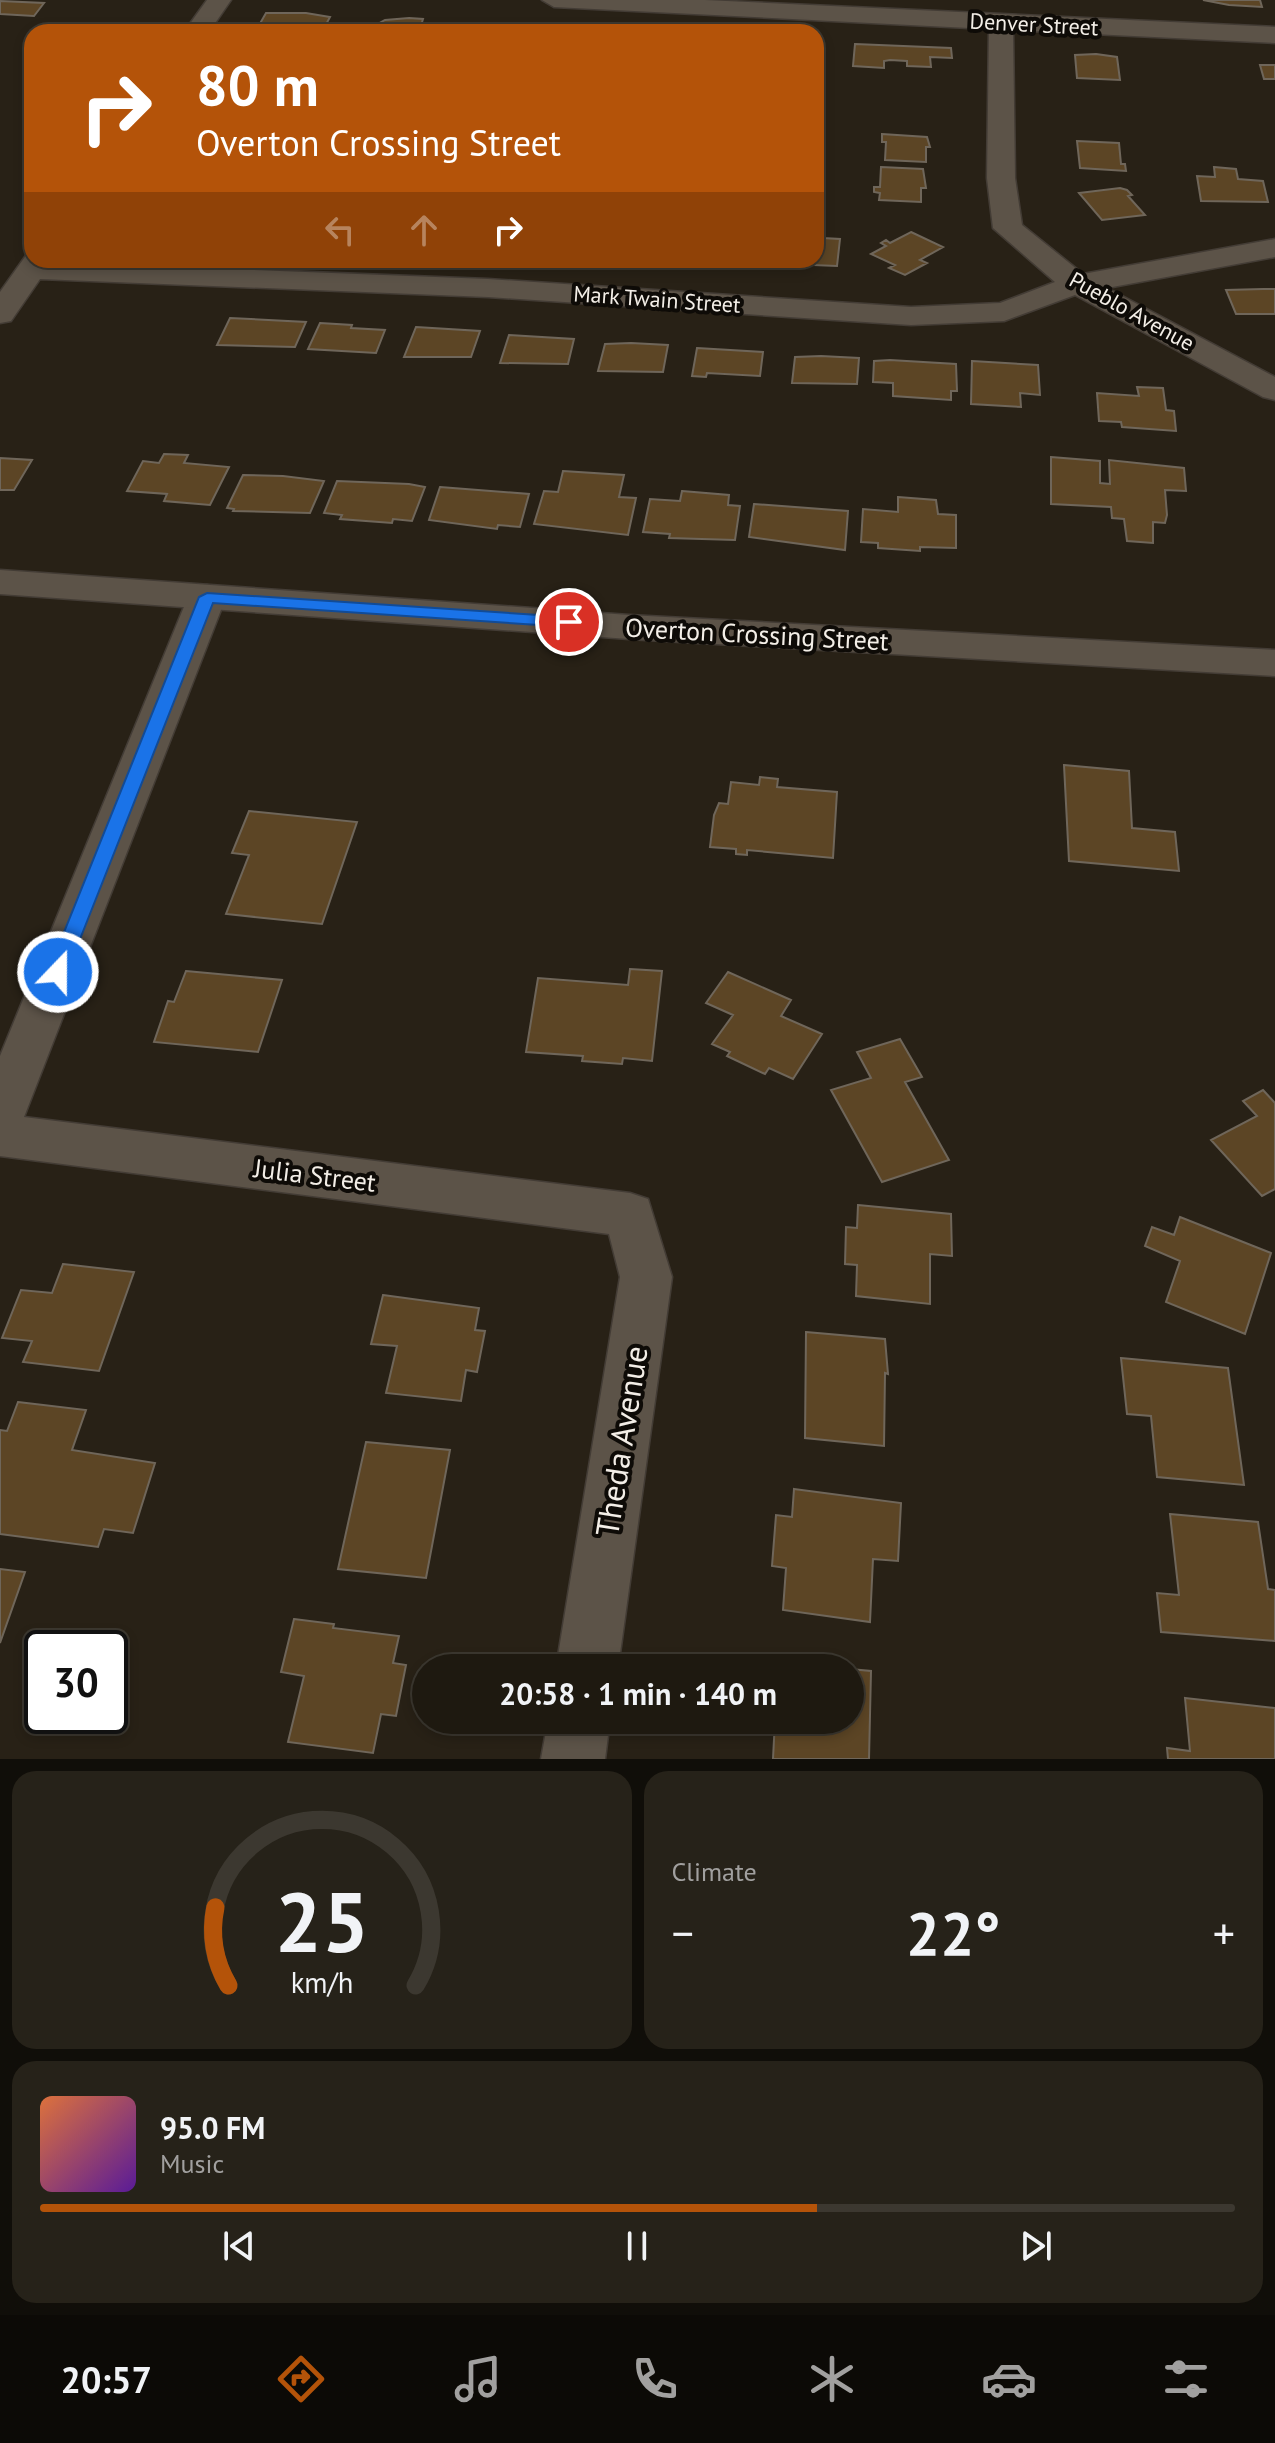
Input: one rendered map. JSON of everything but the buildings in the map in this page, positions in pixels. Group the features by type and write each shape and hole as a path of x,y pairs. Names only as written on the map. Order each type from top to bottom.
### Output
{"street":[{"path":"202,24 219,0"},
{"name":"Denver Street","path":"554,0 1275,35"},
{"name":"Pueblo Avenue","path":"1001,23 1001,178 1008,228 1077,284 1275,390"},
{"name":"Mark Twain Street","path":"187,268 493,274 911,316 1004,312 1077,284 1275,248"},
{"path":"0,314 32,268"},
{"name":"Overton Crossing Street","path":"0,582 645,628 1275,663"},
{"path":"0,1116 207,597"},
{"name":"Julia Street","path":"0,1135 630,1215"},
{"name":"Theda Avenue","path":"589,1654 646,1277 630,1215"},
{"path":"573,1759 577,1734"}],"route":[{"path":"58,972 207,597 569,622"}]}
